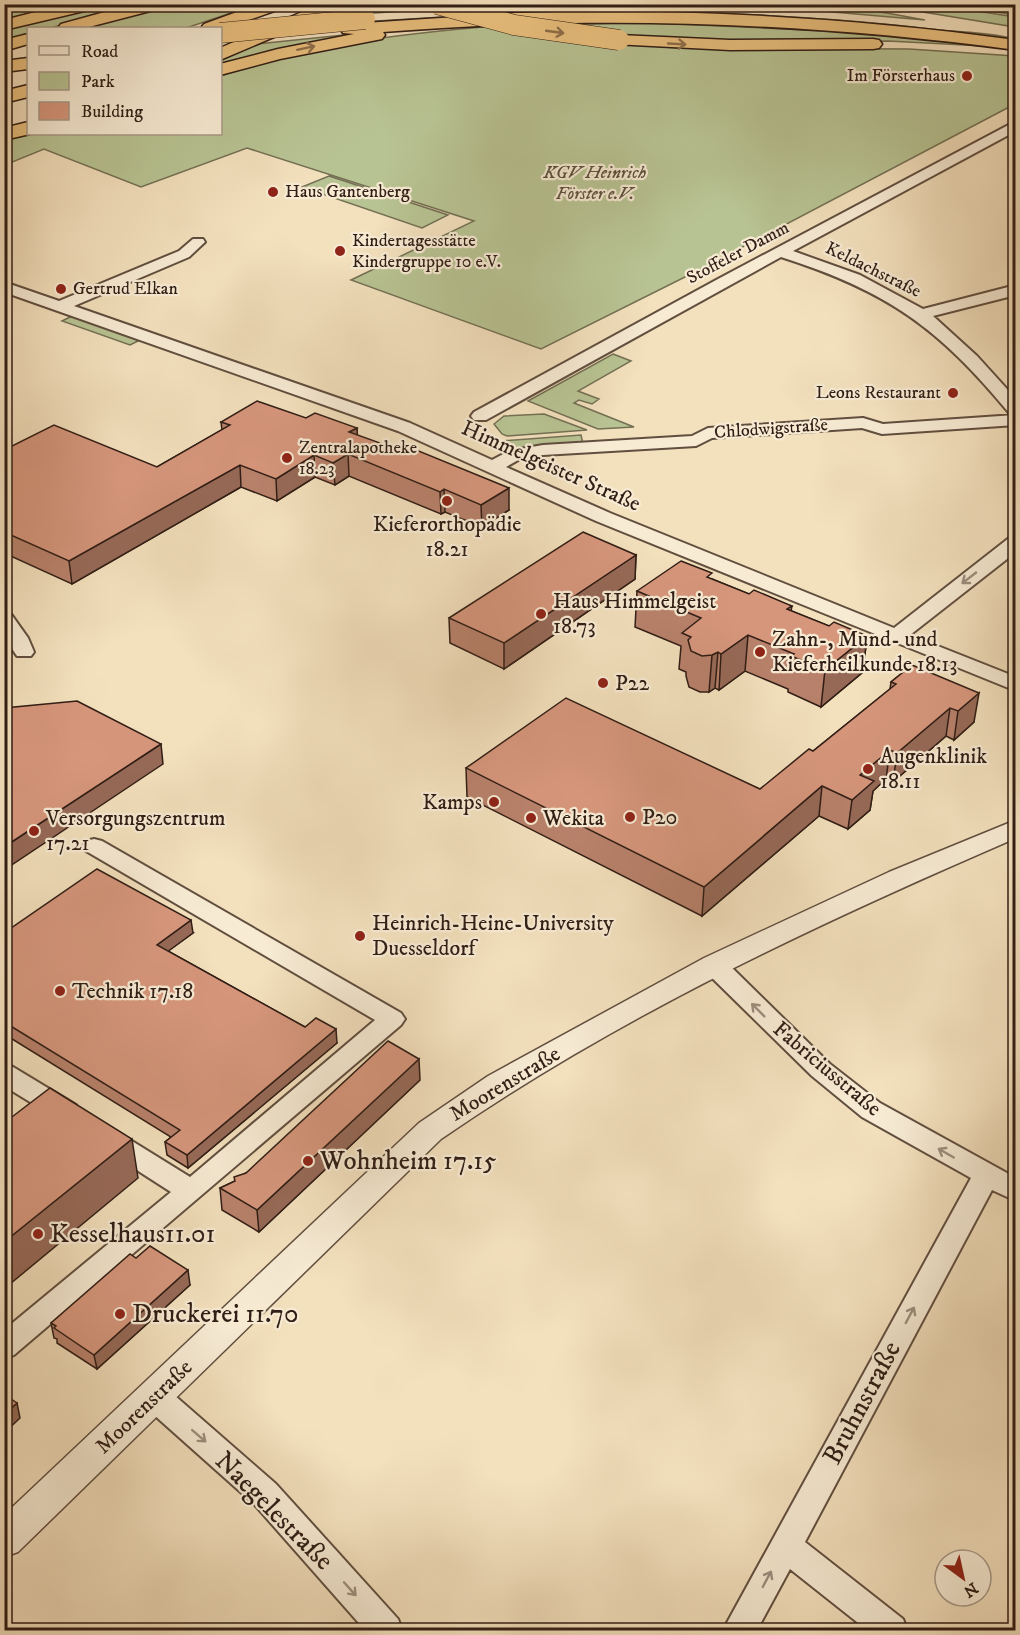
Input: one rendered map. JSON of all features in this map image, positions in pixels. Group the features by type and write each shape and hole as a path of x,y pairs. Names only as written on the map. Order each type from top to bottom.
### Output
{"highway":[{"path":"4,25 91,4"},
{"path":"71,27 156,4"},
{"path":"213,27 278,4"},
{"path":"222,39 314,4"},
{"path":"222,54 336,4"},
{"path":"437,4 514,25 619,40 730,45 873,44 1016,53"},
{"path":"222,33 365,19 510,10 664,8 823,15 1016,36"},
{"path":"222,40 497,18 598,15 734,19 896,30 1016,45"},
{"path":"920,16 1016,31"},
{"path":"222,69 278,54 337,42 497,18"},
{"path":"4,46 27,39"},
{"path":"4,58 27,55"},
{"path":"4,67 27,64"},
{"path":"4,84 27,79"},
{"path":"14,113 27,93"},
{"path":"4,134 27,128"}],"street":[{"name":"Stoffeler Damm","path":"480,416 723,282 783,252 1016,125"},
{"path":"61,306 184,254 198,242"},
{"name":"Keldachstraße","path":"783,252 874,288 920,315 967,355 1016,410"},
{"name":"Himmelgeister Straße","path":"4,287 404,427 603,517 1016,685"},
{"path":"920,315 1016,290"},
{"name":"Chlodwigstraße","path":"494,466 526,452 696,441 708,433 863,423 882,429 1016,420"},
{"path":"896,636 1016,542"},
{"path":"4,618 18,638 24,652"},
{"name":"Moorenstraße","path":"4,1540 430,1131 499,1084 714,965 899,878 1016,828"},
{"path":"4,1347 392,1019 94,846"},
{"name":"Fabriciusstraße","path":"714,965 821,1070 870,1110 1016,1191"},
{"path":"4,1073 191,1191"},
{"name":"Bruhnstraße","path":"740,1630 986,1176"},
{"name":"Naegelestraße","path":"155,1397 265,1494 386,1630"},
{"path":"785,1545 891,1630"}],"green space":[{"path":"5,4 72,5 5,21"},
{"path":"421,4 434,9 315,17 341,5"},
{"path":"99,5 139,5 54,27 27,27 27,34 5,41 4,27"},
{"path":"168,5 255,5 189,27 85,27"},
{"path":"700,5 843,5 925,20 775,7"},
{"path":"880,5 938,5 1015,17 1015,27"},
{"path":"950,5 1015,5 1015,15"},
{"path":"588,11 720,13 808,18 991,34 1016,40 853,22 709,14 356,25 360,22"},
{"path":"654,23 897,34 1003,47 888,41 758,42 629,36 539,24"},
{"name":"KGV Heinrich Förster e.V.","path":"493,26 622,44 680,48 909,49 1015,56 1015,104 695,272 541,349 351,280 474,221 247,148 141,187 44,149 5,165 5,136 27,134 222,135 222,76 321,48 424,33"},
{"path":"392,30 341,38 222,67 222,59 257,44"},
{"path":"329,176 448,215 422,228 302,187"},
{"path":"72,316 140,340 130,345 62,321"},
{"path":"613,354 631,361 578,391 599,399 592,404 579,400 574,403 634,427 598,429 528,401"},
{"path":"544,414 587,430 507,436 502,434 494,424 504,416"},
{"path":"581,435 583,444 530,446 510,450 500,441"}],"building":[{"path":"257,401 306,418 315,413 357,428 349,432 402,451 409,447 509,488 481,505 444,489 440,492 348,454 333,463 314,455 276,479 240,465 69,561 4,532 4,450 54,425 157,467 230,425 221,422"},
{"path":"583,532 636,555 504,643 449,618"},
{"path":"681,561 712,573 707,577 749,594 754,590 792,606 787,609 829,626 834,622 867,636 825,670 748,635 721,654 718,652 702,656 691,651 688,640 691,637 682,633 701,618 637,591"},
{"path":"912,665 979,693 958,711 950,708 897,753 890,750 860,775 874,781 852,800 822,786 704,887 466,768 566,698 760,789 809,749 813,751 896,684 891,682"},
{"name":"Versorgungszentrum 17.21","path":"77,701 161,744 4,847 4,708"},
{"path":"97,869 191,920 157,945 305,1027 316,1018 336,1029 187,1155 165,1142 180,1130 4,1022 4,933"},
{"path":"388,1041 419,1059 257,1210 220,1188 235,1181 234,1177 246,1173"},
{"path":"50,1088 132,1139 4,1242 4,1123"},
{"name":"Druckerei 11.70","path":"150,1246 188,1270 94,1355 54,1328 56,1326 51,1323 130,1254 136,1258"},
{"path":"4,1394 17,1403 4,1415"}],"place":[{"name":"Im Försterhaus","path":"967,76"},
{"name":"Haus Gantenberg","path":"273,192"},
{"name":"Kindertagesstätte Kindergruppe 10 e.V.","path":"340,251"},
{"name":"Gertrud Elkan","path":"61,289"},
{"name":"Leons Restaurant","path":"953,393"},
{"name":"Zentralapotheke 18.23","path":"287,458"},
{"name":"Kieferorthopädie 18.21","path":"447,501"},
{"name":"Haus Himmelgeist 18.73","path":"541,614"},
{"name":"Zahn-, Mund- und Kieferheilkunde 18.13","path":"760,652"},
{"name":"P22","path":"603,683"},
{"name":"Augenklinik 18.11","path":"868,769"},
{"name":"Kamps","path":"494,802"},
{"name":"P20","path":"630,817"},
{"name":"Wekita","path":"531,818"},
{"name":"Versorgungszentrum 17.21","path":"34,831"},
{"name":"Heinrich-Heine-University Duesseldorf","path":"360,936"},
{"name":"Technik 17.18","path":"60,991"},
{"name":"Wohnheim 17.15","path":"308,1161"},
{"name":"Kesselhaus11.01","path":"38,1234"},
{"name":"Druckerei 11.70","path":"120,1314"}]}
